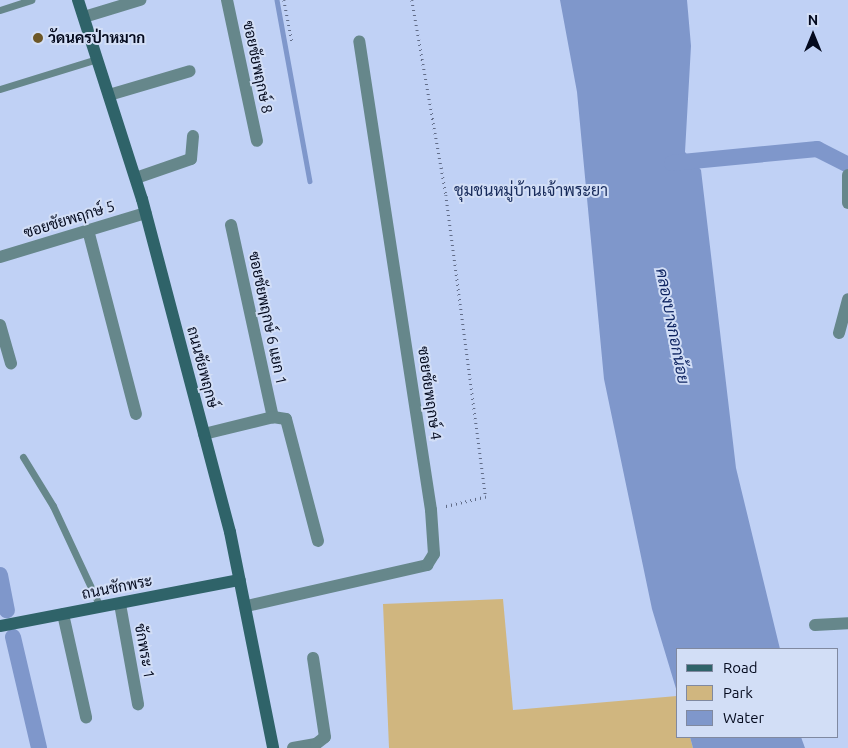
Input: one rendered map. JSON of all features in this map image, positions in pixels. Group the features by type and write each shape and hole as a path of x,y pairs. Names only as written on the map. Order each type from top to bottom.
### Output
{"street":[{"name":"ถนนชัยพฤกษ์","path":"78,0 136,178 204,434 247,606 273,748"},
{"path":"84,17 140,0"},
{"name":"ซอยชัยพฤกษ์ 8","path":"227,0 257,141"},
{"name":"ซอยชัยพฤกษ์ 4","path":"247,606 427,565 434,554 431,510 359,42"},
{"path":"109,95 190,71"},
{"path":"136,178 191,159 193,136"},
{"path":"848,175 848,203"},
{"name":"ซอยชัยพฤกษ์ 5","path":"0,256 146,213"},
{"name":"ซอยชัยพฤกษ์ 6 แยก 1","path":"232,225 273,418"},
{"path":"88,230 136,414"},
{"path":"839,333 848,299"},
{"path":"0,325 11,363"},
{"path":"204,434 273,418 286,419 291,427 318,540"},
{"name":"ถนนชักพระ","path":"0,626 240,580"},
{"name":"ชักพระ 1","path":"120,604 138,704"},
{"path":"63,614 86,717"},
{"path":"815,624 848,623"},
{"path":"293,748 316,744 325,737 313,658"}],"lane":[{"path":"0,10 31,0"},
{"path":"0,89 97,59"},
{"path":"23,456 53,506 100,607"}],"path":[{"path":"284,0 292,41"},
{"path":"412,0 446,195 486,497 431,510"}],"green space":[{"path":"503,599 513,710 676,696 676,738 690,738 693,748 389,748 383,604"}],"water":[{"name":"คลองบางกอกน้อย","path":"560,0 687,0 691,46 685,152 701,170 736,468 780,648 676,648 676,689 652,609 604,379 577,92"},
{"path":"690,738 801,738 805,748 693,748"}],"waterway":[{"path":"277,0 310,181"},
{"path":"672,163 817,149 848,165"},
{"path":"0,575 7,610"},
{"path":"13,637 39,748"}],"place":[{"name":"วัดนครป่าหมาก","path":"38,38"}],"district":[{"name":"ชุมชนหมู่บ้านเจ้าพระยา","path":"531,190"}]}
